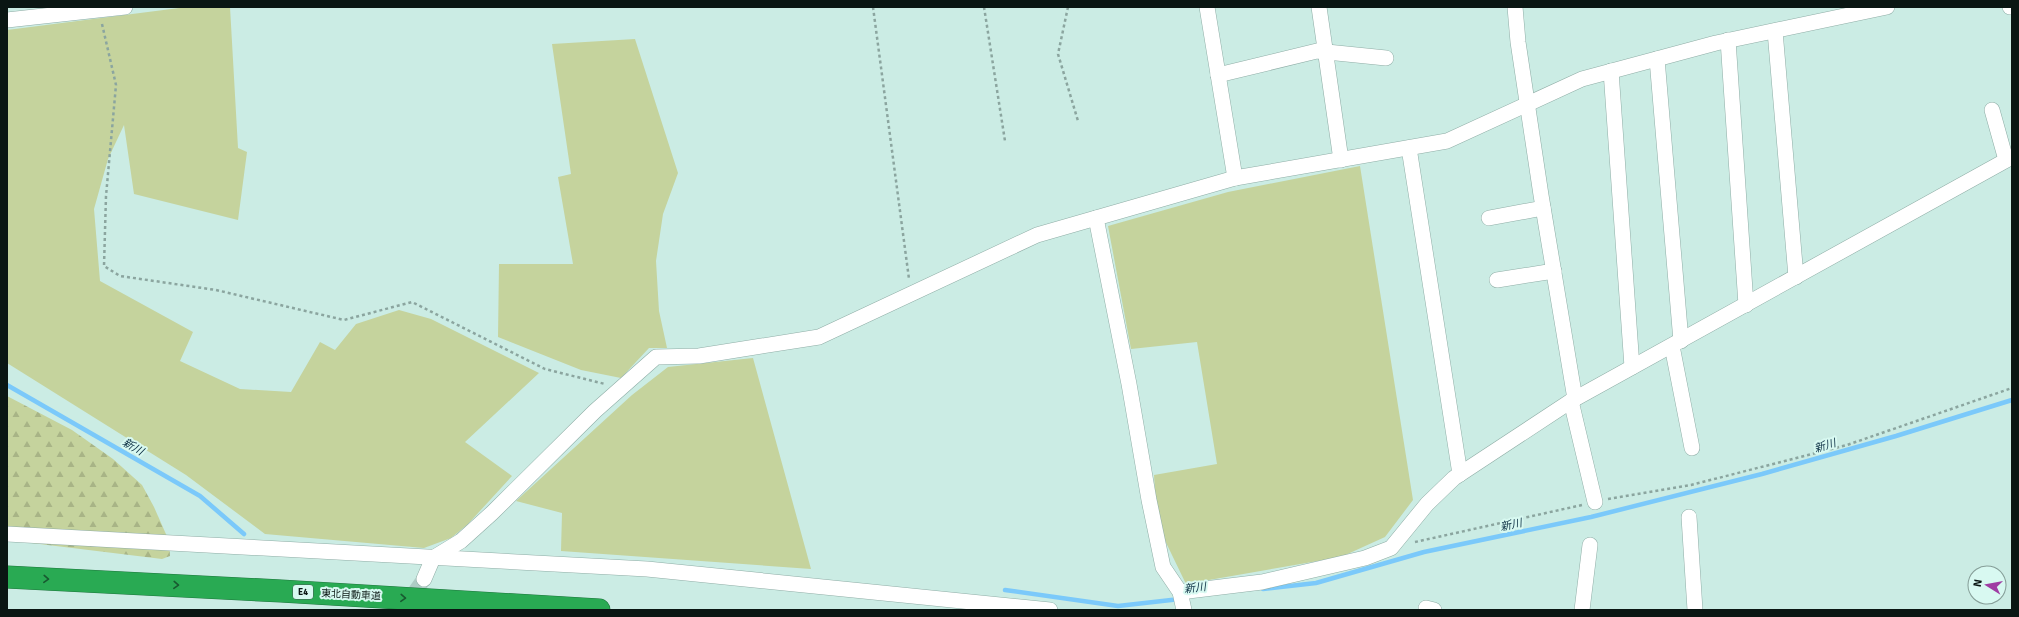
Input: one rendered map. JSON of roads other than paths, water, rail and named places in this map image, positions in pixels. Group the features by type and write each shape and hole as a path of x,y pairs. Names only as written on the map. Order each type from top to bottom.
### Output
{"highway":[{"name":"東北自動車道","path":"7,577 281,591 599,610"}],"street":[{"path":"7,20 124,7"},
{"path":"1207,7 1235,178"},
{"path":"1319,7 1341,160"},
{"path":"1514,7 1527,104 1573,400 1595,502"},
{"path":"424,579 433,558 461,541 492,513 595,411 656,357 698,356 819,337 1036,235 1235,178 1447,141 1582,79 1728,40 1775,31 1861,10 1887,7"},
{"path":"1775,31 1796,277"},
{"path":"1728,40 1746,304"},
{"path":"1218,75 1317,51 1386,58"},
{"path":"1657,58 1676,343 1692,448"},
{"path":"1611,71 1632,367"},
{"path":"1180,592 1262,582 1365,558 1391,548 1427,504 1460,474 1573,400 2009,158 1992,110"},
{"path":"1408,148 1460,474"},
{"path":"1489,218 1543,208"},
{"path":"1096,218 1129,384 1148,500 1163,567 1180,592 1184,610"},
{"path":"1498,280 1554,271"},
{"path":"1689,517 1695,610"},
{"path":"7,534 647,569 1050,610"},
{"path":"1582,610 1590,545"}],"waterway":[{"name":"新川","path":"7,385 200,496 244,534"},
{"name":"新川","path":"1263,589 1316,583 1424,552 1591,517 1762,474 1896,436 2012,400"},
{"name":"新川","path":"1005,590 1118,606 1180,599"}],"tunnel":[{"path":"402,610 424,579"}]}
